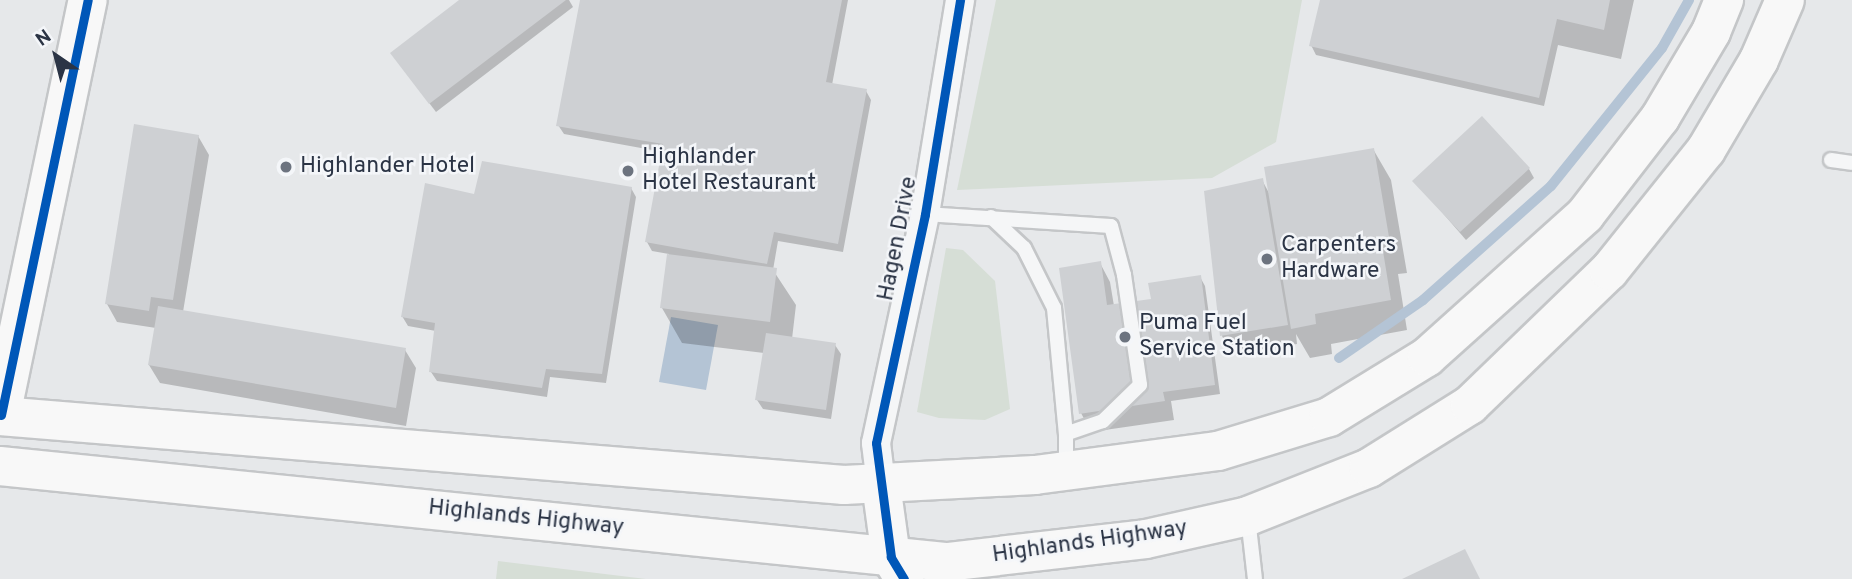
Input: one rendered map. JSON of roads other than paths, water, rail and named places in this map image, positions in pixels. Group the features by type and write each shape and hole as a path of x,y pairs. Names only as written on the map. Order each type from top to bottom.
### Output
{"main road":[{"path":"88,0 1,415 789,481 881,484 1066,452 1219,451 1329,417 1427,357 1585,215 1660,118 1711,32 1724,0"},
{"name":"Highlands Highway","path":"0,466 898,568 1046,554 1146,539 1248,516 1369,468 1469,405 1599,281 1706,150 1759,60 1785,0"},
{"path":"881,484 898,568"}],"street":[{"name":"Hagen Drive","path":"881,484 876,443 925,215 960,0"}],"lane":[{"path":"1831,160 1852,163"},
{"path":"925,215 1111,226 1124,275 1140,385 1066,452"},
{"path":"991,217 1024,248 1054,308 1066,452"},
{"path":"1248,516 1255,579"}],"water":[{"path":"671,317 718,325 706,390 659,382"}],"waterway":[{"path":"1339,358 1423,300 1551,186 1662,48 1689,0"}],"place":[{"name":"Highlander Hotel","path":"286,167"},
{"name":"Highlander Hotel Restaurant","path":"628,171"},
{"name":"Carpenters Hardware","path":"1267,259"},
{"name":"Puma Fuel Service Station","path":"1125,337"}]}
